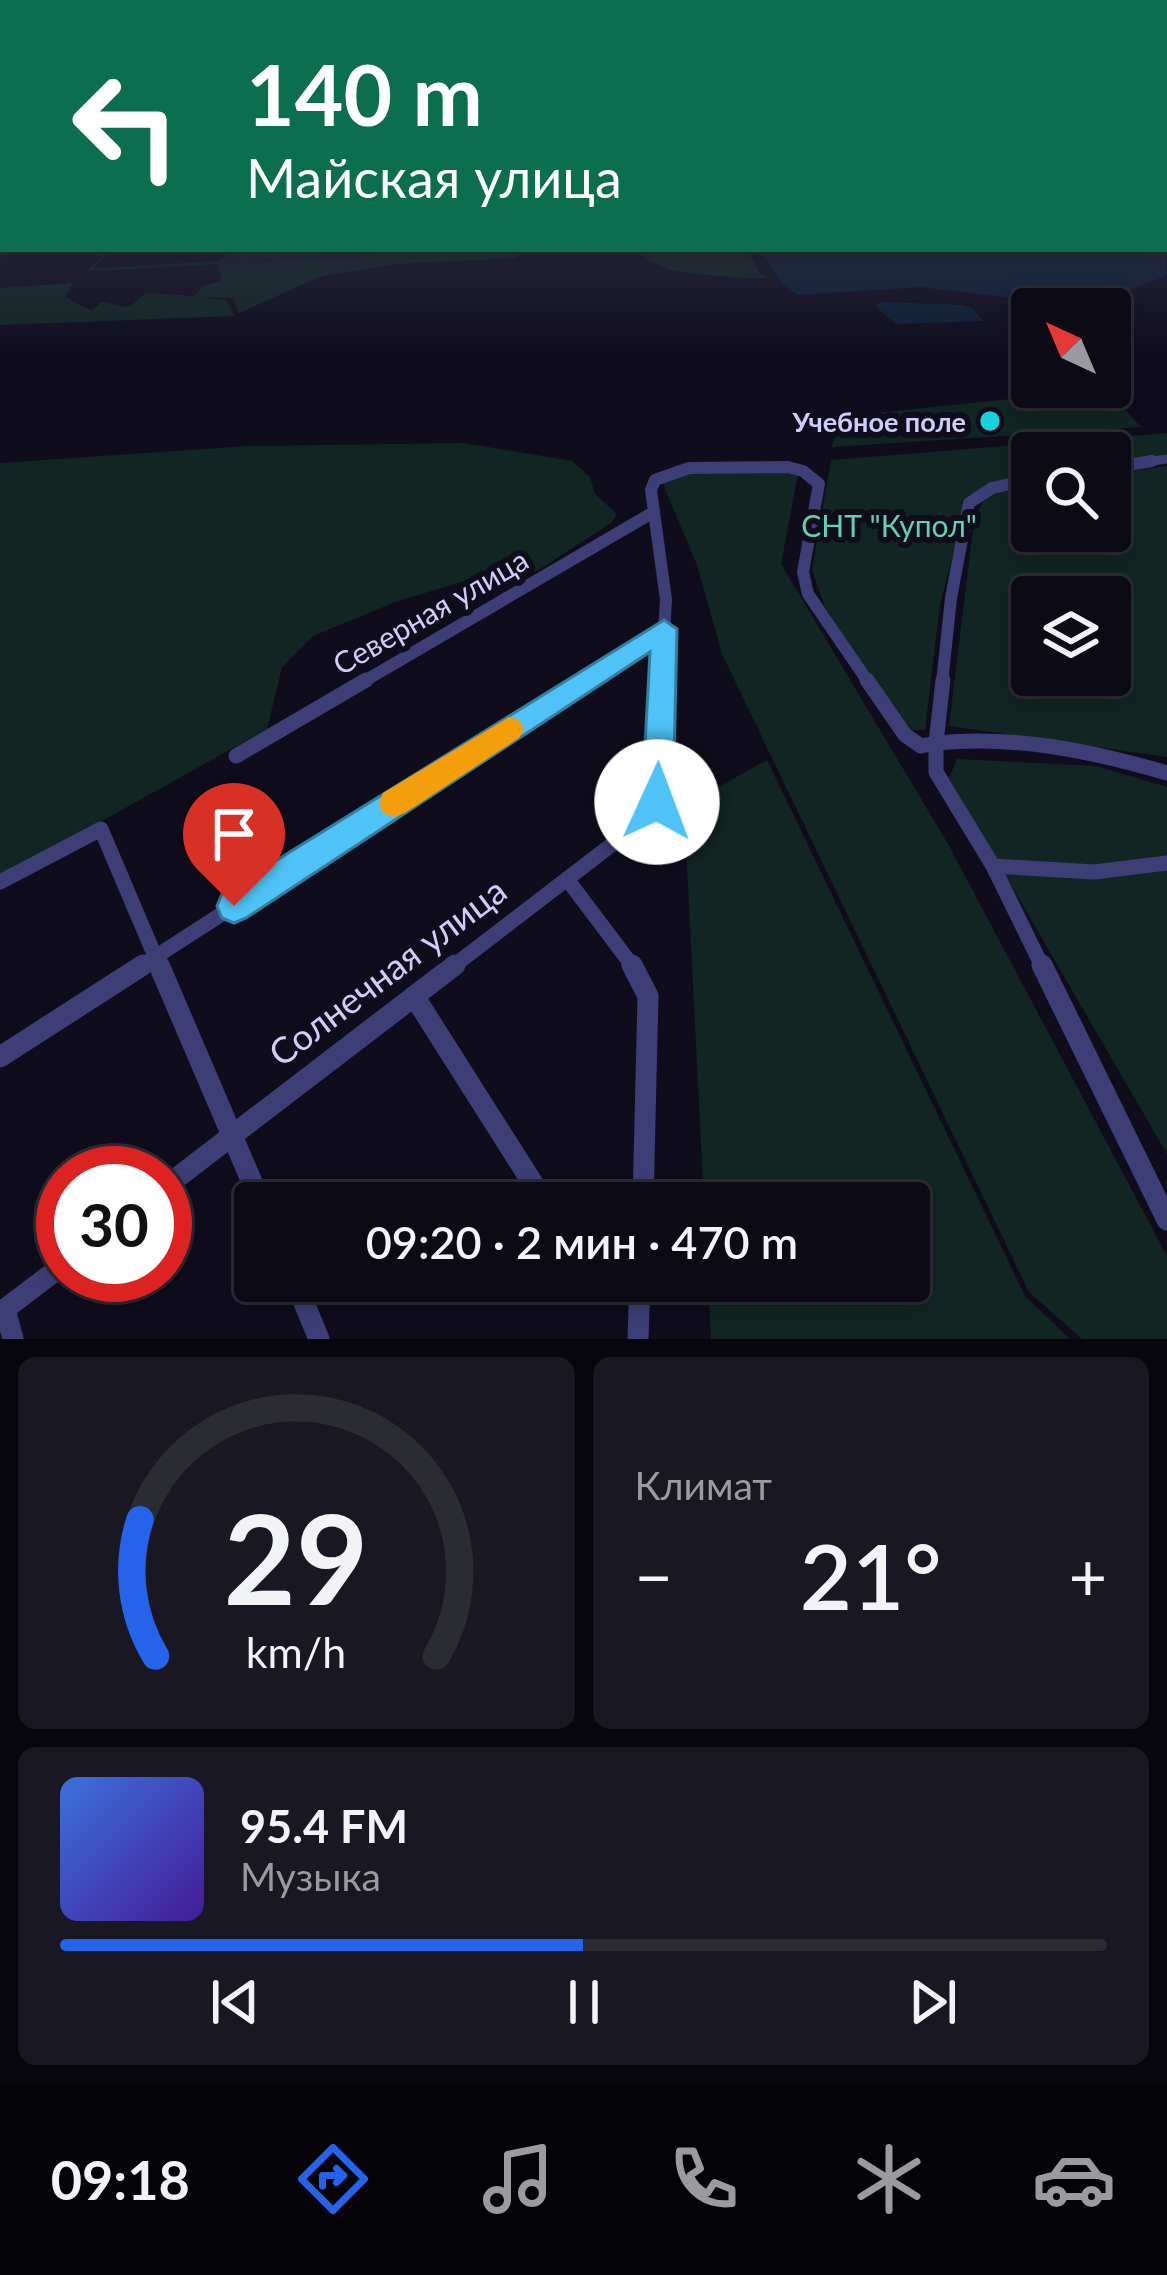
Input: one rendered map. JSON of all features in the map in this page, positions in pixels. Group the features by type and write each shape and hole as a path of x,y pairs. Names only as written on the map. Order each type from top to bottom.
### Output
{"street":[{"path":"1131,465 1167,459"},
{"path":"0,1057 664,629 661,540 651,490 655,480 668,473 689,468 788,467 803,471 819,484 803,572 808,594 905,735 921,746 967,739 1090,751 1167,773"},
{"path":"1011,484 992,488 969,503 951,598 936,772 993,866 1167,1220"},
{"name":"Северная улица","path":"236,756 652,513"},
{"name":"Солнечная улица","path":"192,1165 653,813 664,629"},
{"path":"0,882 97,828 103,832 252,1182"},
{"path":"993,866 1094,872 1167,863"},
{"path":"567,879 634,968 648,996 644,1182"},
{"path":"414,996 532,1182"},
{"path":"13,1339 3,1311 36,1285"},
{"path":"304,1302 320,1339"},
{"path":"638,1339 639,1302"}],"green space":[{"path":"518,252 516,258 396,264 322,276 239,313 233,298 201,297 226,300 235,316 0,325 0,288 73,283 65,297 92,311 101,302 129,307 146,293 194,296 204,285 222,281 217,261 229,254"},
{"path":"636,252 749,252 759,272 768,277 675,271"},
{"name":"Учебное поле","path":"1011,399 1011,408 1124,408 1141,427 831,447 846,416"},
{"name":"СНТ \"Купол\"","path":"1167,433 1167,455 1131,460 1131,436"},
{"path":"464,443 572,461 590,477 595,494 617,514 611,523 537,571 502,570 398,601 313,636 282,667 267,729 0,878 0,463 248,446"},
{"name":"СНТ \"Купол\"","path":"1011,446 1011,479 993,482 968,496 940,605 925,730 907,730 825,607 812,570 831,460"},
{"name":"СНТ \"Купол\"","path":"1167,466 1167,757 949,726 974,521 986,494 1011,489 1011,552 1131,552 1131,471"},
{"path":"788,471 798,475 781,564 948,844 1167,1256 1167,1339 1082,1339 1029,1292 722,654 697,565 662,482 673,474"},
{"path":"957,759 1097,766 1167,787 1167,1154 949,778"},
{"path":"767,760 1025,1296 1070,1339 711,1339 709,1302 930,1302 930,1182 703,1182 684,806"}],"water":[{"path":"762,252 1166,252 1167,275 1131,289 1011,288 1011,298 921,287 798,295 783,285"},
{"path":"881,302 962,305 972,308 983,321 896,324 875,306"}],"waterway":[{"path":"107,252 90,270 407,252"}],"slow traffic":[{"path":"394,803 509,729"}],"place":[{"name":"Учебное поле","path":"990,421"}],"route":[{"path":"234,906 664,629 657,802"}]}
